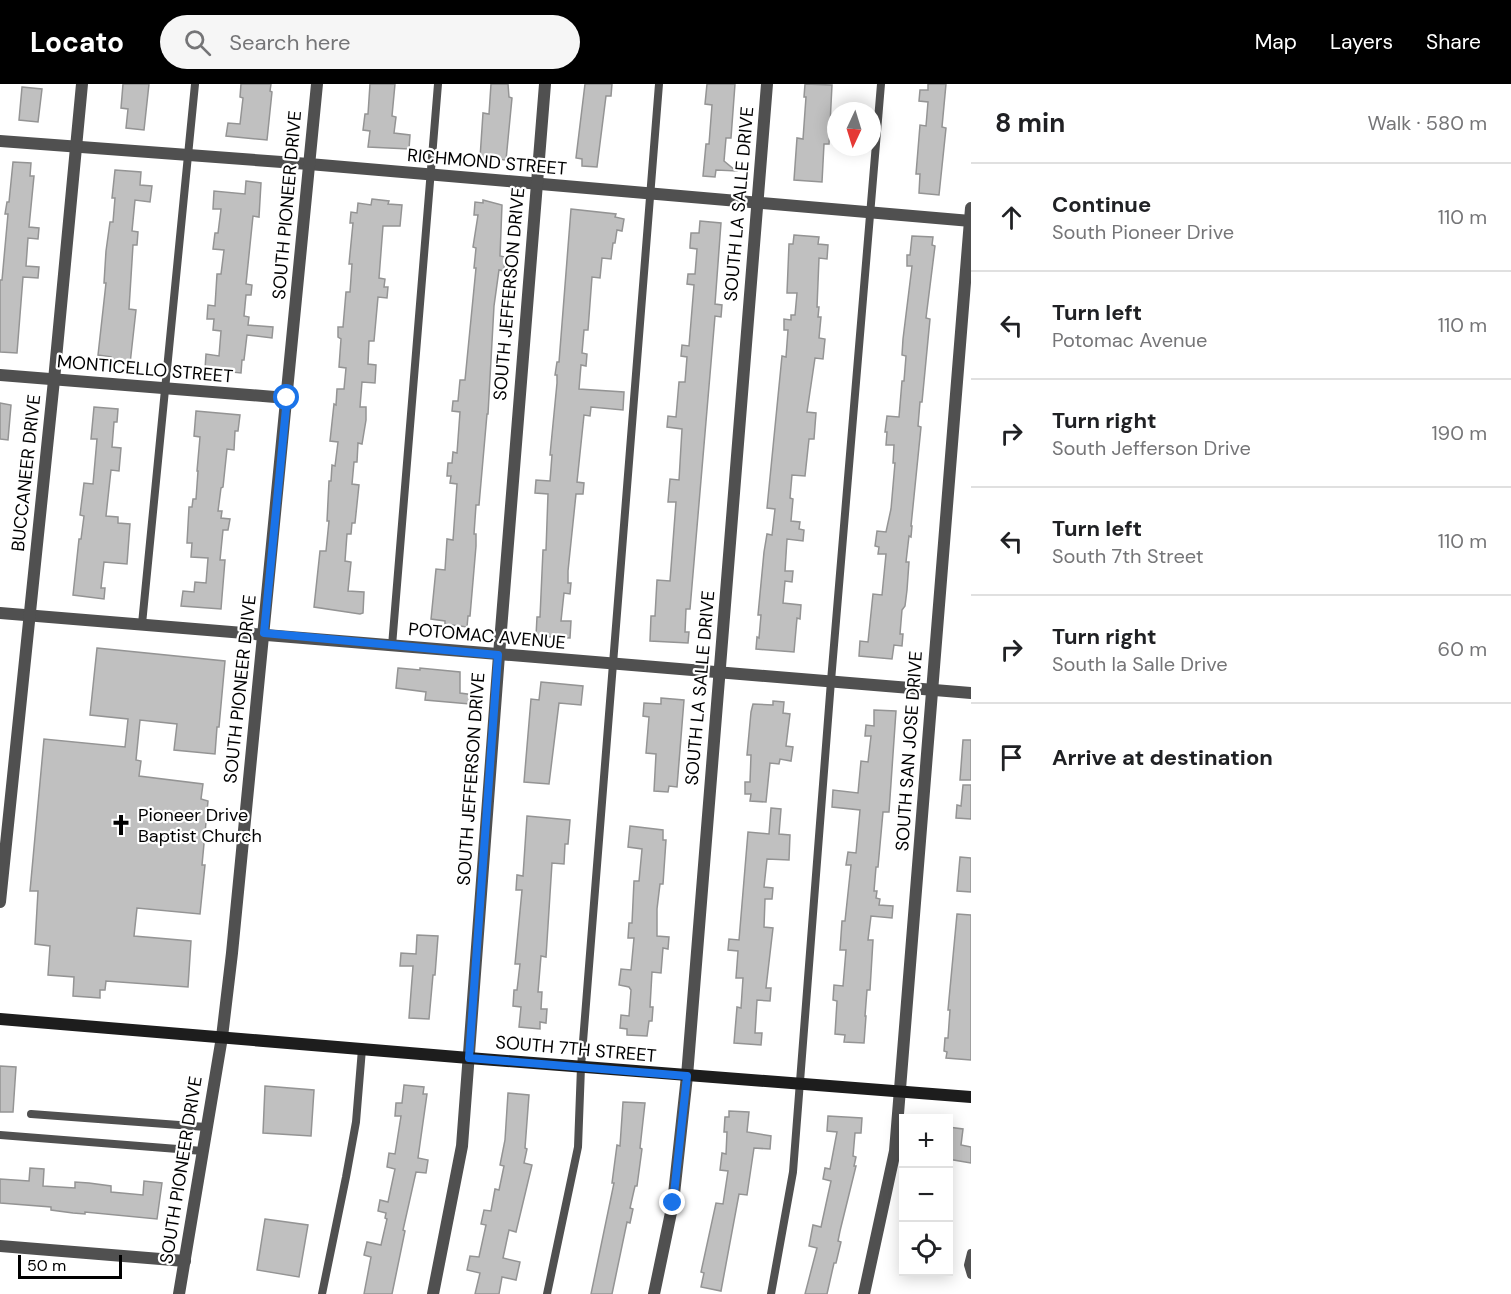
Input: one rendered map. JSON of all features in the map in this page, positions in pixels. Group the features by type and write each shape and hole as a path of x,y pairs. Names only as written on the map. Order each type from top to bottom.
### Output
{"main road":[{"name":"SOUTH 7TH STREET","path":"0,1019 687,1076 971,1097"}],"street":[{"name":"BUCCANEER DRIVE","path":"0,903 6,789 54,380 82,84"},
{"name":"SOUTH PIONEER DRIVE","path":"179,1294 222,1037 317,84"},
{"name":"SOUTH JEFFERSON DRIVE","path":"433,1294 462,1146 498,655 545,84"},
{"name":"SOUTH LA SALLE DRIVE","path":"654,1294 673,1203 687,1076 767,84"},
{"name":"RICHMOND STREET","path":"0,141 309,164 970,221"},
{"name":"SOUTH SAN JOSE DRIVE","path":"864,1294 895,1151 901,1092 971,208"},
{"name":"MONTICELLO STREET","path":"0,375 287,398"},
{"name":"POTOMAC AVENUE","path":"0,613 971,693"},
{"path":"0,1246 184,1261"}],"lane":[{"path":"142,624 195,84"},
{"path":"392,646 438,84"},
{"path":"547,1294 578,1147 581,1067 659,84"},
{"path":"771,1294 793,1172 801,1084 831,681 881,84"},
{"path":"322,1294 356,1122 362,1049"},
{"path":"31,1114 206,1127"},
{"path":"0,1135 203,1150"},
{"path":"971,1253 968,1265 971,1275"}],"building":[{"path":"123,84 149,84 144,130 126,128 128,109 121,108"},
{"path":"241,84 271,84 267,140 226,136 228,123 240,124 243,98 240,97"},
{"path":"370,84 395,84 392,116 396,117 394,133 410,135 409,149 368,147 370,131 363,130 365,114 368,114"},
{"path":"491,84 508,84 509,97 512,98 506,160 480,158 483,113 489,114"},
{"path":"585,84 612,84 611,96 606,96 597,167 582,166 582,159 576,158"},
{"path":"707,84 735,84 731,138 726,138 724,161 736,171 716,170 715,177 703,176 706,144 709,144 712,105 705,104"},
{"path":"805,84 832,85 831,102 827,102 827,144 824,144 822,182 794,180 797,138 803,139 806,97 804,97"},
{"path":"928,84 946,84 942,127 946,128 939,195 919,193 920,174 916,174 920,125 926,126 928,102 919,101 920,90 928,90"},
{"path":"22,87 42,89 38,122 19,120"},
{"path":"13,162 31,163 30,176 34,176 29,227 39,228 38,239 28,238 26,266 39,267 38,278 23,277 17,353 0,352 0,280 2,280 8,214 5,214 7,202 9,202"},
{"path":"115,170 141,172 140,185 152,186 150,202 135,200 132,231 138,232 137,245 133,245 129,309 136,310 130,364 111,363 111,357 98,355 106,283 104,283 106,251 110,222 113,222 115,198 112,198"},
{"path":"246,181 261,183 259,217 253,216 246,284 252,285 251,295 246,295 244,316 249,317 248,325 273,327 272,338 247,335 241,373 205,369 206,354 219,356 221,331 213,330 214,319 207,319 208,305 215,306 217,274 221,274 224,250 213,249 221,209 213,209 214,191 245,194"},
{"path":"372,199 402,205 400,226 383,226 379,278 385,279 384,287 388,287 387,298 378,297 374,341 369,341 368,364 376,365 375,383 362,382 360,407 366,407 366,420 362,444 358,443 357,462 354,462 352,484 359,485 355,523 352,523 351,534 347,534 345,561 351,562 348,591 364,592 363,613 360,614 314,607 320,551 326,551 329,481 331,481 332,465 335,466 338,442 330,441 334,404 336,405 337,389 344,389 346,368 339,367 341,339 338,337 338,327 343,327 346,292 350,292 352,264 349,264 353,223 350,223 351,212 357,213 358,203 371,205"},
{"path":"483,200 502,205 500,256 505,257 504,271 499,270 494,306 488,414 479,505 476,505 474,534 476,534 476,546 467,627 445,624 445,621 431,619 436,569 445,570 447,539 453,540 457,484 450,483 451,476 447,476 448,463 452,463 453,452 457,453 460,412 452,411 453,401 458,401 460,380 465,380 476,268 474,268 476,248 473,247 478,215 474,215 475,202 483,203"},
{"path":"571,209 616,214 615,217 624,219 622,231 617,230 611,259 602,258 600,278 592,277 588,330 584,330 582,353 587,354 586,366 581,365 579,389 624,392 623,410 591,407 590,416 584,415 577,482 584,483 583,494 576,494 568,571 568,583 571,583 570,594 564,593 561,621 571,621 570,638 536,636 537,617 540,617 543,550 546,550 548,494 535,493 536,480 550,481 552,455 550,455 557,383 557,375 555,375 557,362 559,362"},
{"path":"700,221 721,223 715,304 722,305 721,317 715,316 690,609 686,609 685,632 689,632 688,643 650,641 651,616 655,616 657,580 670,581 676,502 668,502 670,479 679,480 682,429 667,427 668,416 676,417 679,382 685,382 687,357 681,356 682,345 689,346 694,285 687,284 688,274 695,274 697,249 690,248 691,233 699,233"},
{"path":"794,235 819,237 818,244 828,245 827,259 819,258 817,307 819,307 818,317 821,317 819,338 825,339 823,359 815,358 807,412 816,413 814,439 809,439 805,476 792,475 790,498 793,499 791,521 800,522 799,529 804,530 803,541 787,539 785,571 793,571 792,582 785,581 783,603 801,605 800,619 797,618 794,652 756,649 761,615 758,615 764,552 767,534 772,535 775,509 767,508 782,356 786,357 788,330 784,330 784,319 791,320 791,315 795,315 797,293 787,293 789,244 793,244"},
{"path":"912,236 933,237 932,245 935,246 926,318 930,319 922,402 920,402 918,426 921,427 911,537 909,536 906,562 909,562 900,634 903,634 902,646 894,645 892,659 859,656 860,641 868,642 873,594 882,595 886,554 878,554 879,547 875,546 877,531 886,532 891,509 895,463 893,463 894,445 886,445 887,432 885,432 887,416 899,417 902,381 904,381 906,356 902,355 903,339 912,266 907,266 907,255 910,255"},
{"path":"0,403 11,405 8,440 0,439"},
{"path":"94,407 118,409 117,422 114,422 112,447 121,448 119,471 111,470 106,516 118,517 118,523 130,524 127,564 104,562 101,588 105,588 104,599 73,595 84,516 80,515 84,483 93,484 97,439 91,439"},
{"path":"196,411 240,415 238,431 235,431 234,450 227,449 218,511 222,511 221,518 230,519 228,530 223,530 220,560 225,560 221,609 181,606 183,591 194,592 195,582 206,583 208,558 191,557 192,543 187,543 189,507 192,507 193,499 196,499 198,471 200,437 194,436"},
{"name":"Pioneer Drive Baptist Church","path":"97,648 225,661 215,754 174,750 177,724 140,720 136,760 141,761 139,776 203,784 201,799 208,801 200,914 137,908 134,936 191,941 188,987 106,981 105,990 100,990 100,998 73,996 74,977 48,975 50,946 35,944 38,891 30,891 44,739 125,747 128,719 90,715"},
{"path":"398,668 460,672 460,693 482,696 481,705 425,700 426,692 396,688"},
{"path":"541,682 583,686 581,705 559,703 549,784 524,782 531,699 539,700"},
{"path":"661,698 684,700 677,787 669,786 668,792 654,791 656,754 646,753 649,717 643,716 644,703 661,704"},
{"path":"773,701 784,702 783,713 790,714 786,746 793,747 791,761 780,759 779,764 770,763 766,802 750,801 751,794 745,794 745,782 750,782 751,755 747,755 751,712 753,704 773,705"},
{"path":"874,710 896,711 889,812 883,812 874,891 877,891 876,898 880,899 879,905 893,906 892,918 871,916 868,940 873,940 864,1043 844,1042 845,1035 835,1034 837,1001 833,1000 834,985 843,986 846,950 840,950 851,865 846,865 848,852 856,853 860,810 832,807 833,790 858,793 861,761 868,762 871,736 865,736 866,725 874,726"},
{"path":"963,740 971,740 971,780 960,780"},
{"path":"963,785 971,785 971,819 956,818 957,805 961,806"},
{"path":"771,808 781,809 779,834 790,835 789,860 767,859 764,887 773,888 772,899 765,899 764,927 773,928 766,988 771,988 770,1001 757,1000 755,1033 762,1033 761,1045 734,1043 737,1007 741,1008 743,978 736,978 738,951 728,950 729,939 739,940 748,832 769,834"},
{"path":"527,816 570,820 564,864 552,863 546,957 541,956 538,992 542,992 541,1009 547,1009 546,1023 540,1022 540,1029 519,1027 521,1007 513,1006 520,964 515,964 522,890 516,890 517,875 523,876"},
{"path":"630,826 663,830 663,840 666,840 663,884 660,884 657,909 657,936 669,937 668,949 663,948 661,973 652,972 650,1007 653,1007 652,1021 649,1021 647,1036 627,1035 627,1029 620,1028 621,1015 629,1016 631,990 629,987 619,985 621,969 631,970 634,938 628,938 629,923 632,923 634,881 639,881 642,849 628,847"},
{"path":"960,857 971,858 971,892 957,891"},
{"path":"957,914 971,915 971,1060 946,1058 947,1052 944,1051 945,1038 948,1038 950,1010 948,1010"},
{"path":"417,935 438,936 429,1019 409,1018 413,966 400,966 401,953 416,954"},
{"path":"0,1066 16,1067 13,1112 0,1112"},
{"path":"404,1085 424,1087 423,1094 427,1094 418,1158 428,1160 426,1173 416,1172 392,1294 364,1294 371,1257 364,1255 367,1242 381,1245 387,1219 385,1218 386,1213 378,1211 380,1200 388,1202 395,1169 387,1167 389,1153 395,1154 401,1116 395,1116 396,1103 402,1103"},
{"path":"265,1086 314,1090 311,1136 263,1133"},
{"path":"508,1093 529,1095 525,1148 527,1149 524,1163 532,1165 516,1232 509,1230 503,1258 520,1262 516,1280 502,1277 499,1294 475,1294 480,1273 467,1270 470,1256 479,1257 486,1225 481,1224 484,1210 491,1211 495,1189 499,1190 504,1166 500,1165 505,1140"},
{"path":"623,1102 645,1103 637,1186 635,1186 630,1208 633,1209 630,1223 627,1222 612,1294 591,1294 614,1183 612,1183 617,1145 620,1146"},
{"path":"729,1111 749,1112 747,1132 771,1136 770,1149 754,1148 747,1195 739,1194 721,1291 701,1287 704,1273 701,1272 716,1203 723,1204 728,1171 720,1170 722,1153 726,1154 725,1117 729,1117"},
{"path":"828,1116 862,1118 861,1133 855,1133 853,1156 856,1157 854,1166 856,1166 838,1241 841,1242 827,1294 805,1294 817,1248 809,1246 813,1225 821,1227 831,1181 823,1179 825,1168 830,1169 837,1132 827,1131"},
{"path":"953,1128 963,1129 961,1145 971,1147 971,1163 953,1160"},
{"path":"30,1168 44,1169 43,1186 75,1188 75,1182 89,1183 111,1186 111,1192 143,1195 144,1181 162,1183 157,1219 85,1212 85,1214 73,1213 51,1210 51,1207 0,1203 0,1179 29,1181"},
{"path":"265,1219 308,1225 299,1277 257,1270"}],"place":[{"name":"Pioneer Drive Baptist Church","path":"121,825"}],"route":[{"path":"287,398 264,633 498,655 469,1058 687,1076 673,1203"}]}
